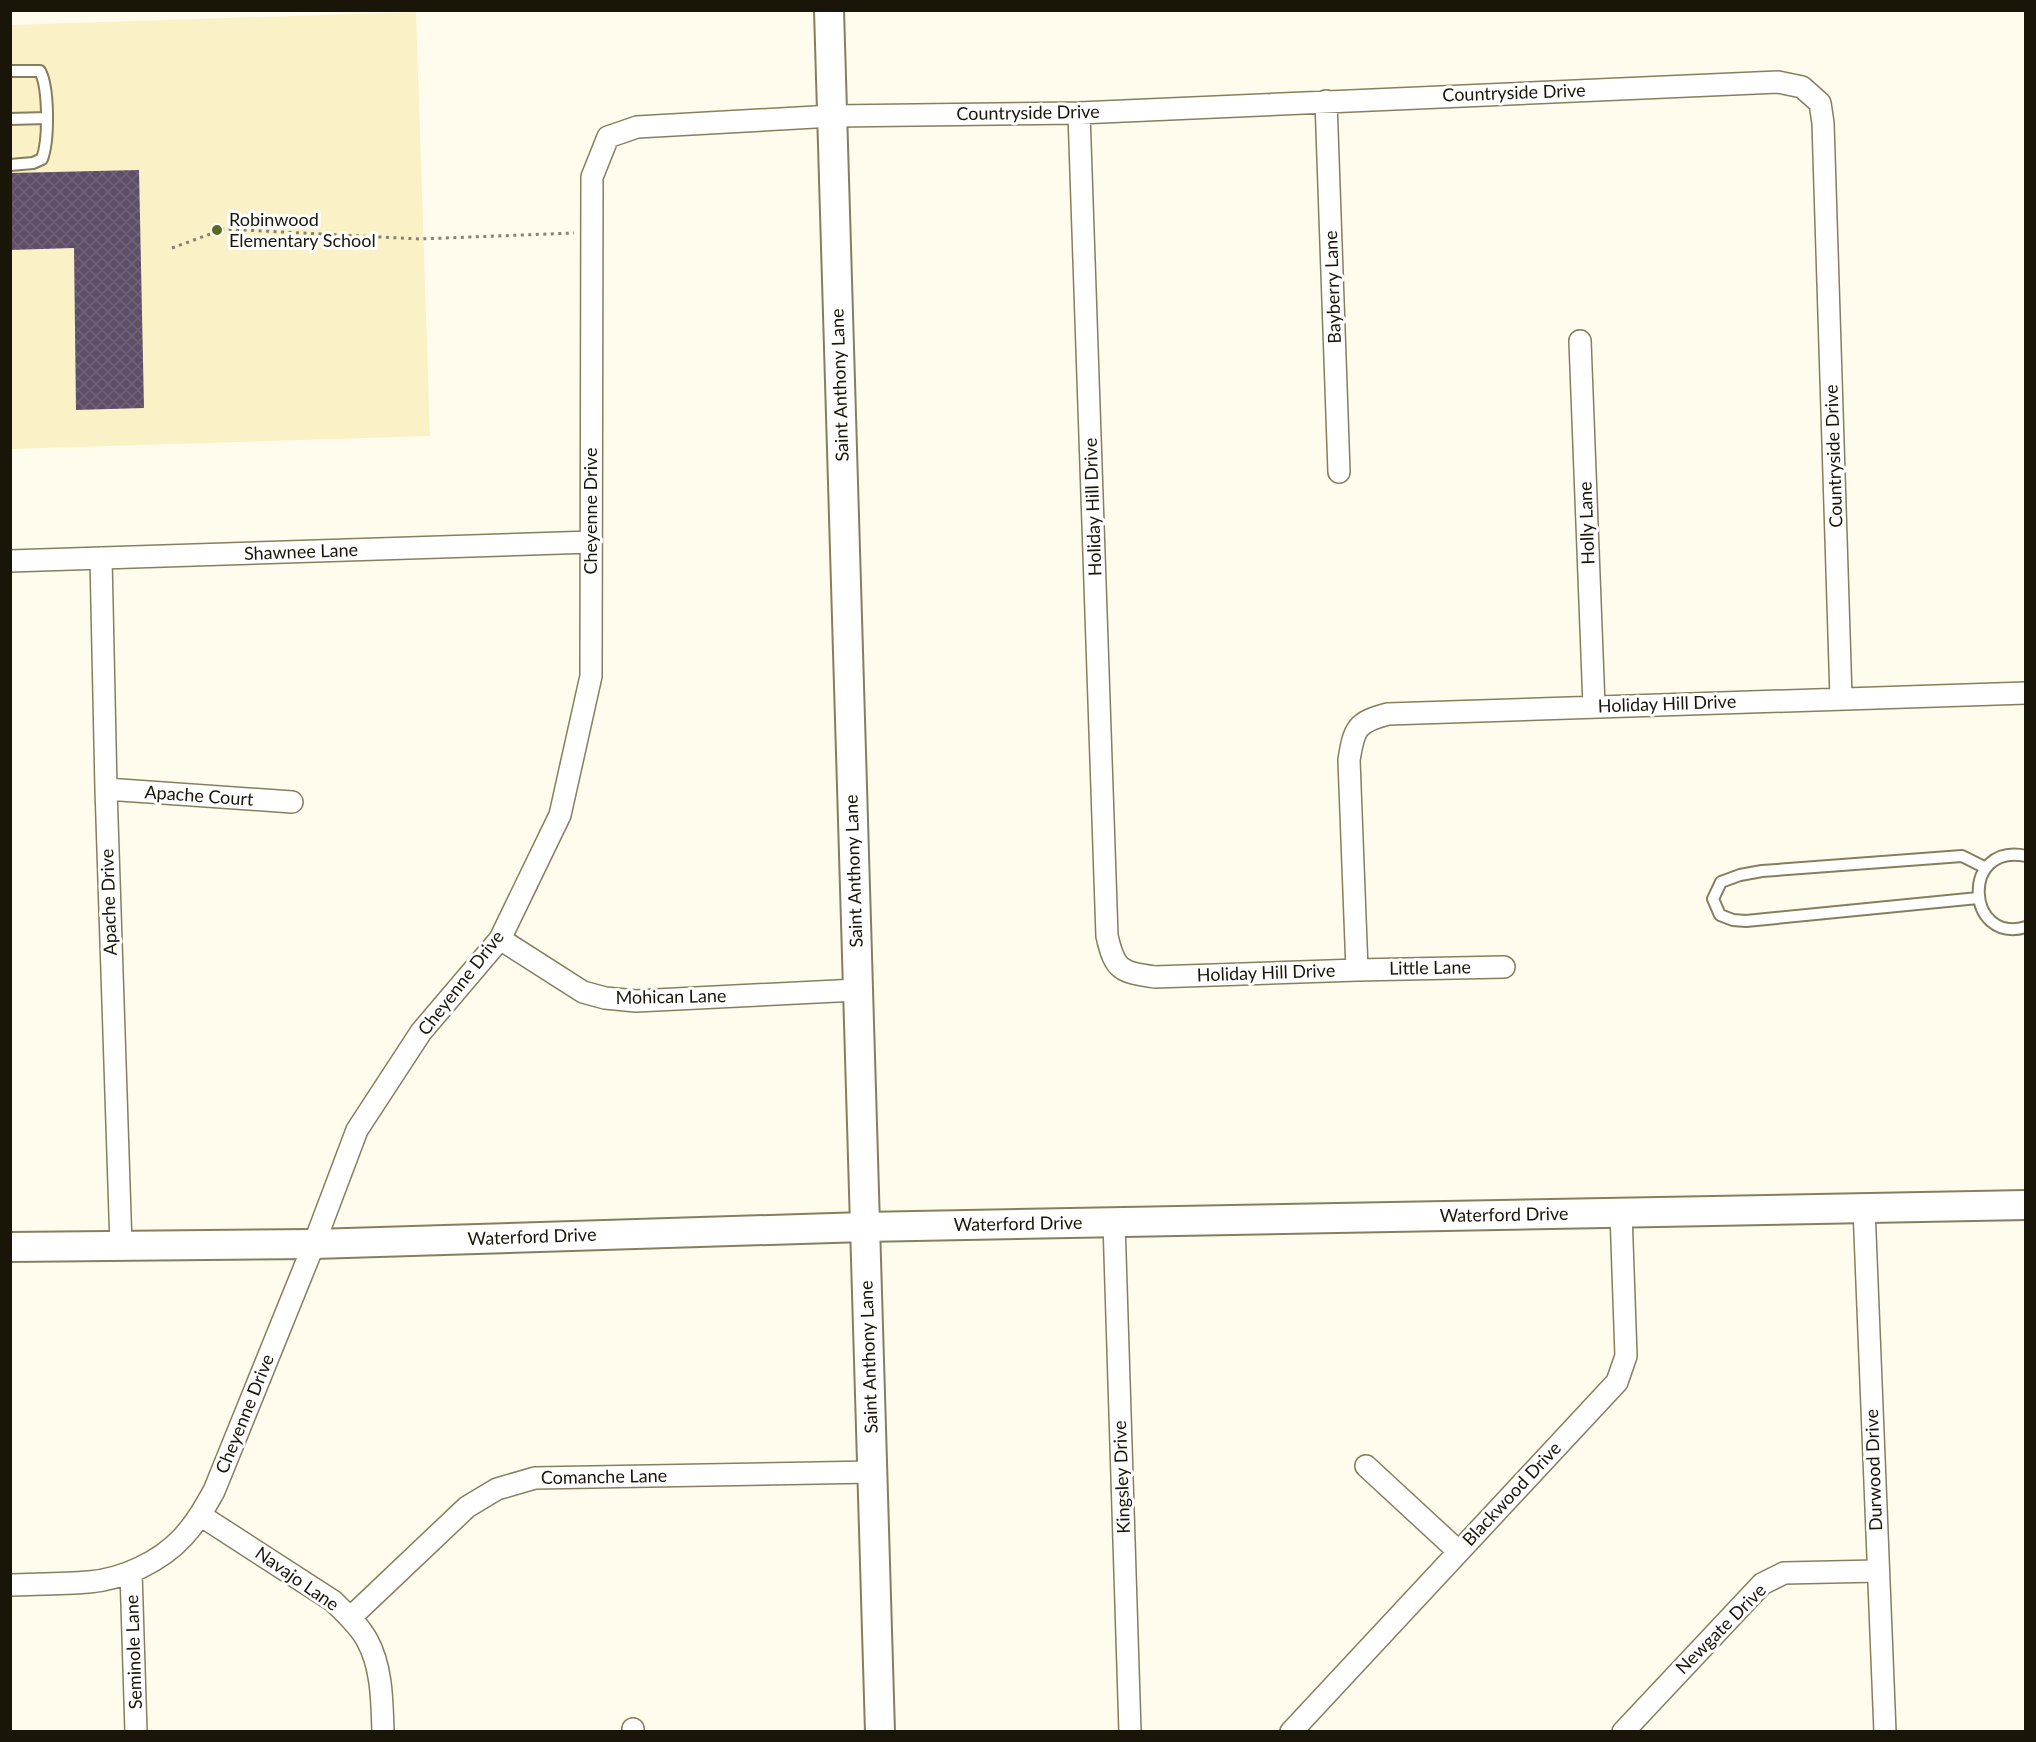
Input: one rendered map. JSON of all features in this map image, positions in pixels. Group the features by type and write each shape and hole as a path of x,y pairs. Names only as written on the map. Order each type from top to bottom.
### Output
{"street":[{"name":"Saint Anthony Lane","path":"829,10 880,1731"},
{"name":"Countryside Drive","path":"608,137 637,127 833,116 1079,113 1778,82 1802,87 1820,103 1823,135 1841,698"},
{"name":"Bayberry Lane","path":"1326,102 1339,472"},
{"name":"Holiday Hill Drive","path":"1079,113 1107,936 1112,958 1127,973 1155,977 1357,970 1348,760 1353,735 1367,719 1388,714 2025,693"},
{"name":"Cheyenne Drive","path":"10,1585 91,1582 131,1572 154,1559 182,1538 200,1515 214,1491 314,1244 357,1130 421,1032 500,939 560,815 591,676 592,177 608,137"},
{"name":"Holly Lane","path":"1580,341 1594,706"},
{"name":"Shawnee Lane","path":"10,561 591,542"},
{"name":"Apache Drive","path":"101,558 105,789 121,1246"},
{"name":"Apache Court","path":"105,789 292,802"},
{"name":"Mohican Lane","path":"500,939 583,992 605,998 636,1001 857,990"},
{"name":"Little Lane","path":"1357,970 1504,967"},
{"name":"Waterford Drive","path":"10,1247 314,1244 864,1227 2025,1205"},
{"name":"Durwood Drive","path":"1864,1208 1885,1731"},
{"name":"Blackwood Drive","path":"1291,1731 1617,1382 1626,1356 1621,1213"},
{"name":"Kingsley Drive","path":"1114,1222 1130,1731"},
{"path":"1366,1466 1458,1551"},
{"name":"Comanche Lane","path":"350,1617 467,1507 497,1489 535,1478 873,1472"},
{"name":"Navajo Lane","path":"200,1515 333,1601 350,1617 367,1640 376,1665 382,1693 383,1731"},
{"name":"Newgate Drive","path":"1623,1731 1762,1584 1784,1573 1878,1570"},
{"name":"Seminole Lane","path":"131,1572 136,1731"}],"lane":[{"path":"10,71 40,71 46,82 46,148 42,159 33,163 10,165"},
{"path":"10,119 46,118"},
{"path":"2025,856 2016,854 1992,861 1978,881 1978,898 1986,916 1996,924 2007,928 2025,927"},
{"path":"1978,898 1746,921 1732,920 1720,915 1713,899 1722,882 1740,875 1761,872 1962,856 1986,868"}],"path":[{"path":"172,248 224,229 418,239 591,232"}],"shaded area":[{"name":"Robinwood Elementary School","path":"416,12 430,436 11,449 10,25"}],"building":[{"path":"139,170 144,408 76,410 74,248 10,250 10,173"}],"place":[{"name":"Robinwood Elementary School","path":"217,230"}]}
